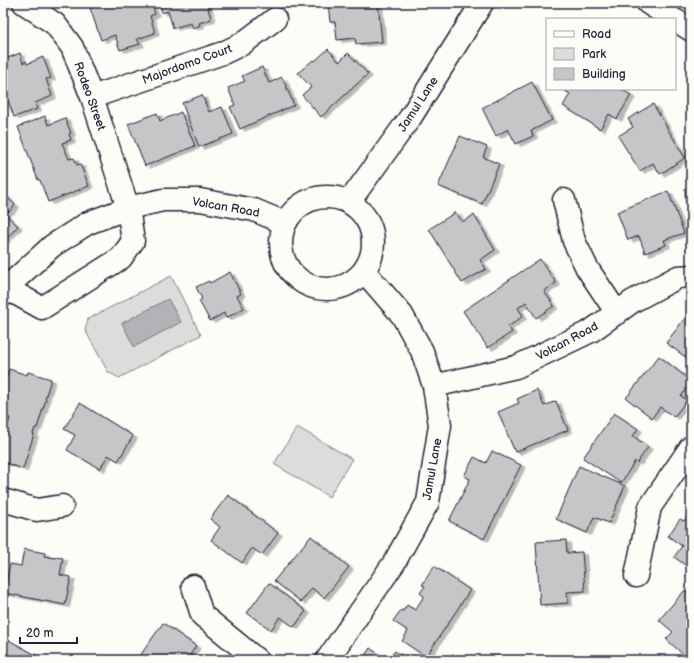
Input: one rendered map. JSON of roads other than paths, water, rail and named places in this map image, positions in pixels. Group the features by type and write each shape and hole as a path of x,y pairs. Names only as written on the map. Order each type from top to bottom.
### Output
{"street":[{"name":"Rodeo Street","path":"5,292 42,308 121,258 133,241 128,208 92,97 72,47 56,24 24,3"},
{"name":"Jamul Lane","path":"349,202 410,118 482,3"},
{"path":"648,3 671,18"},
{"name":"Majordomo Court","path":"92,97 223,53 242,44 275,19"},
{"path":"676,21 691,30"},
{"path":"320,197 335,197 349,202 362,212 371,226 374,241 372,257 364,272 353,282 339,288 324,290 309,286 296,278 287,267 281,252 281,237 285,223 294,211 306,202 320,197"},
{"name":"Volcan Road","path":"5,292 52,246 88,223 128,208 163,200 200,200 254,210 285,223"},
{"path":"564,200 574,241 587,268 617,313"},
{"name":"Jamul Lane","path":"327,660 394,563 428,502 440,425 434,386 422,351 402,315 364,272"},
{"name":"Volcan Road","path":"434,386 516,367 591,331 633,301 678,277 691,276"},
{"path":"636,576 650,507 691,447"},
{"path":"3,500 37,510 62,506"},
{"path":"193,586 202,615 257,660"}]}
